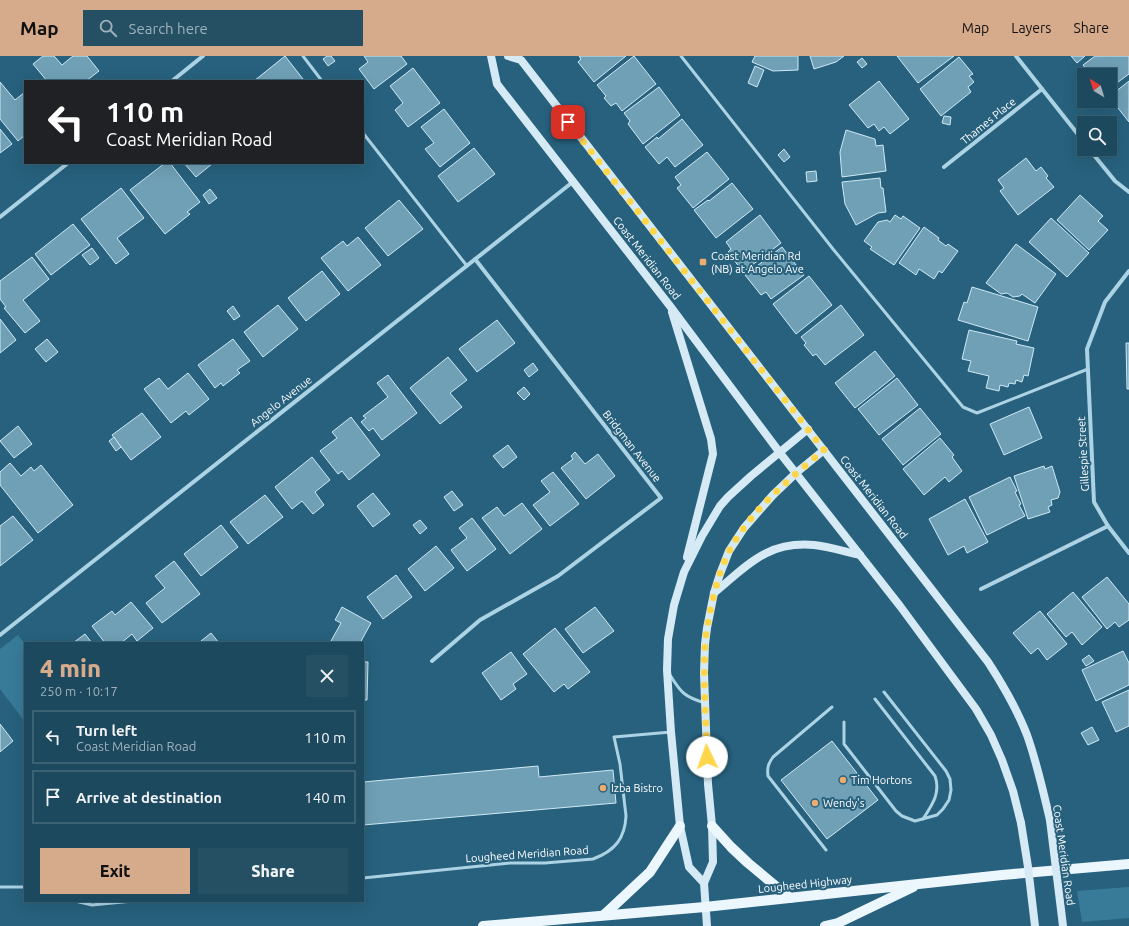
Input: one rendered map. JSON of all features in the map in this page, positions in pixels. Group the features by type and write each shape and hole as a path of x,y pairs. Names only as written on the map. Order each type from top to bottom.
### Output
{"main road":[{"name":"Coast Meridian Road","path":"491,56 497,84 574,181 780,453 900,606 976,709 991,735 1013,791 1021,823 1035,926"},
{"name":"Coast Meridian Road","path":"508,56 521,60 808,429 988,662 1000,680 1012,701 1026,734 1040,777 1050,820 1063,926"},
{"path":"670,306 711,439 713,454 684,572 674,605 668,639 667,670 680,826 689,867 704,883"},
{"path":"684,572 702,536 720,506 737,489 808,429"},
{"path":"707,926 704,883 713,862 712,826 708,784 704,673 707,628 714,593 724,562 736,539 765,503 796,473 824,450"},
{"path":"714,593 756,558 766,552 785,546 793,544 816,545 860,555"},
{"path":"604,915 650,872 680,826"},
{"path":"712,826 748,863 790,898"},
{"name":"Lougheed Highway","path":"483,926 705,907 1002,875 1129,864"},
{"path":"825,926 838,923 920,884"}],"street":[{"path":"173,80 203,56"},
{"path":"1016,56 1077,133"},
{"name":"Thames Place","path":"944,167 1042,89"},
{"path":"1095,156 1115,181 1129,192"},
{"path":"0,217 67,164"},
{"name":"Angelo Avenue","path":"0,635 574,181"},
{"name":"Bridgman Avenue","path":"432,661 480,620 558,576 661,498 475,259"},
{"name":"Gillespie Street","path":"1129,271 1105,302 1087,349 1094,502 1108,526 1129,553"},
{"path":"981,589 1108,526"}],"lane":[{"path":"302,56 321,80"},
{"path":"682,56 833,249 963,407 977,413 1088,369"},
{"path":"364,134 467,266"},
{"path":"667,670 683,694 692,699 705,703"},
{"path":"844,722 844,744 896,811 909,820 915,821 937,815 944,810 949,800 951,790 950,779 946,771 884,692"},
{"path":"875,699 936,776 938,784 937,793 933,803 923,819"},
{"path":"826,850 768,776 767,769 772,757 832,707"},
{"name":"Lougheed Meridian Road","path":"364,878 510,863 545,863 593,859 599,857 607,853 619,841 626,822 620,764 614,737 671,732"},
{"path":"0,887 24,887"},
{"path":"81,902 92,904 119,902"}],"shaded area":[{"path":"18,635 24,643 24,721 0,689 0,649"},
{"path":"1129,887 1129,918 1082,922 1077,891"}],"building":[{"path":"43,56 54,56 62,65 73,56 87,56 99,71 87,80 46,80 33,64"},
{"path":"285,56 303,79 302,80 255,80"},
{"path":"327,56 331,56 335,61 328,66 323,59"},
{"path":"364,56 401,56 407,64 374,89 359,69 368,62"},
{"path":"579,56 626,56 594,82 578,62 581,59"},
{"path":"634,56 656,84 622,111 616,103 611,106 604,98 606,96 597,85"},
{"path":"755,56 798,56 798,70 773,71 752,62"},
{"path":"810,56 844,56 836,62 814,69"},
{"path":"897,56 954,56 918,83"},
{"path":"1071,56 1085,56 1077,63"},
{"path":"1095,56 1129,56 1129,74 1117,83 1117,68 1085,68 1083,65"},
{"path":"959,57 973,74 969,76 974,82 968,87 971,92 941,116 920,89"},
{"path":"862,58 867,64 862,68 857,62"},
{"path":"755,66 764,70 757,87 748,83"},
{"path":"413,68 440,103 408,127 395,110 403,103 390,86"},
{"path":"879,81 909,119 890,134 884,127 879,131 874,124 868,128 849,105"},
{"path":"1129,81 1129,122 1117,107 1117,90"},
{"path":"0,82 15,100 24,93 24,136 18,141 0,119"},
{"path":"659,87 680,115 643,144 628,124 630,121 624,113"},
{"path":"444,109 470,143 440,167 425,149 434,143 421,127"},
{"path":"944,116 951,117 950,125 942,123"},
{"path":"682,119 703,145 675,167 667,157 659,164 645,147 657,137 658,139"},
{"path":"0,129 12,144 0,153"},
{"path":"846,130 875,139 876,146 883,145 886,171 842,177 840,152"},
{"path":"474,148 495,174 458,202 438,176"},
{"path":"784,149 790,157 784,162 778,155"},
{"path":"707,152 729,179 693,208 677,188 681,185 675,177"},
{"path":"1026,158 1036,171 1041,167 1048,176 1046,178 1054,187 1018,215 1000,191 1004,188 998,180"},
{"path":"164,164 171,164 200,202 187,212 190,214 165,234 130,190"},
{"path":"185,164 212,164 196,177"},
{"path":"816,171 817,181 807,182 806,172"},
{"path":"880,178 881,188 883,188 886,212 878,213 856,225 845,204 842,182"},
{"path":"732,183 753,209 716,238 694,210 708,200 709,201"},
{"path":"121,188 144,218 117,238 129,254 116,264 81,219"},
{"path":"210,189 217,198 209,204 203,195"},
{"path":"1080,195 1103,216 1098,221 1108,230 1089,250 1057,220"},
{"path":"399,200 423,229 388,256 365,228"},
{"path":"760,215 781,243 743,272 728,252 731,249 726,242"},
{"path":"895,215 901,219 903,216 920,228 894,265 870,249 872,247 864,241 878,222 887,220 890,222"},
{"path":"1051,218 1089,253 1067,277 1029,242"},
{"path":"73,224 90,245 51,275 35,254"},
{"path":"924,227 939,238 938,240 946,246 948,244 958,251 942,273 939,271 934,279 919,269 916,275 899,263"},
{"path":"358,237 381,265 348,291 321,258 343,241 347,246"},
{"path":"1016,244 1056,274 1035,303 1022,294 1020,296 1013,297 1007,293 1001,294 986,283"},
{"path":"782,247 804,275 771,299 766,292 761,295 745,275"},
{"path":"92,248 99,258 90,265 82,255"},
{"path":"32,257 49,279 23,300 40,321 25,333 4,308 6,307 0,299 0,281"},
{"path":"322,271 340,294 306,321 288,298"},
{"path":"809,276 832,305 796,334 773,304"},
{"path":"972,287 1038,307 1028,341 958,320 964,302 967,303"},
{"path":"278,305 298,329 263,357 244,332"},
{"path":"841,305 864,335 825,365 816,354 813,356 804,345 806,343 801,337"},
{"path":"233,306 240,316 234,320 227,311"},
{"path":"0,319 16,340 0,353"},
{"path":"497,320 515,343 477,372 459,349"},
{"path":"969,330 1017,341 1016,344 1034,348 1028,376 1024,375 1022,382 1016,380 1015,384 1009,383 1008,387 1000,385 999,391 986,388 989,376 968,371 971,361 962,359"},
{"path":"47,339 58,352 46,362 35,349"},
{"path":"233,339 250,361 237,370 240,373 223,386 221,383 215,388 198,365"},
{"path":"1126,343 1129,343 1129,389 1127,389"},
{"path":"875,351 895,376 855,408 835,383"},
{"path":"448,357 467,380 450,393 462,407 440,424 410,388"},
{"path":"533,363 538,370 529,377 524,370"},
{"path":"188,373 209,399 189,415 186,411 171,423 144,389 159,378 168,389"},
{"path":"388,375 417,413 382,440 373,428 369,431 361,422 366,418 363,416 388,397 377,383"},
{"path":"897,378 918,405 879,435 858,409"},
{"path":"524,387 530,394 524,400 517,393"},
{"path":"1029,407 1042,438 1004,455 990,424"},
{"path":"920,408 941,434 903,465 882,439"},
{"path":"142,413 161,437 131,460 112,435"},
{"path":"351,417 380,455 349,480 342,471 338,474 320,451 337,438 332,432"},
{"path":"18,426 32,444 14,458 0,441"},
{"path":"114,437 121,447 116,451 109,441"},
{"path":"940,438 954,455 952,457 962,471 949,482 945,477 924,495 903,469"},
{"path":"508,445 517,457 503,468 493,456"},
{"path":"575,452 585,464 598,454 615,476 586,499 561,468 573,459 571,456"},
{"path":"312,457 330,480 315,492 324,505 313,514 302,501 292,509 275,487"},
{"path":"10,463 21,476 31,467 34,471 41,465 73,505 38,533 0,485 0,472"},
{"path":"1044,466 1045,469 1052,466 1060,492 1058,498 1051,500 1052,505 1048,507 1050,512 1028,519 1014,476"},
{"path":"553,472 579,504 550,526 533,505 550,492 541,481"},
{"path":"1010,477 1017,491 1015,492 1021,504 1019,505 1025,516 987,535 969,497"},
{"path":"452,491 463,505 454,511 444,497"},
{"path":"373,493 390,514 373,527 357,506"},
{"path":"265,495 283,517 248,544 230,522"},
{"path":"965,499 988,542 967,553 964,546 948,555 929,519"},
{"path":"522,503 542,529 510,554 482,518 497,507 504,516"},
{"path":"13,516 33,540 0,566 0,526"},
{"path":"472,518 496,549 467,571 451,550 467,538 459,528"},
{"path":"420,520 427,528 420,534 413,525"},
{"path":"221,525 238,547 201,576 184,554"},
{"path":"436,546 454,568 425,591 408,569"},
{"path":"174,561 200,594 162,623 146,603 165,588 155,576"},
{"path":"396,575 412,597 383,619 367,597"},
{"path":"1107,577 1129,604 1129,620 1119,627 1115,622 1107,629 1082,597"},
{"path":"1073,592 1102,627 1082,645 1072,632 1066,637 1047,614"},
{"path":"131,602 153,628 137,641 132,634 122,642 104,642 92,626 112,611 115,615"},
{"path":"342,607 371,623 361,642 332,642 331,641 341,623 335,620"},
{"path":"595,607 614,631 583,653 565,629"},
{"path":"1040,611 1067,644 1047,660 1038,648 1031,654 1013,633"},
{"path":"555,628 590,672 568,689 564,684 554,692 523,654"},
{"path":"211,633 218,642 202,642 201,641"},
{"path":"85,634 91,642 74,642"},
{"path":"1123,651 1129,663 1129,685 1096,701 1082,670"},
{"path":"511,652 527,674 513,684 516,689 501,700 482,673"},
{"path":"1089,655 1094,661 1086,666 1082,660"},
{"path":"364,662 368,662 367,700 364,700"},
{"path":"1129,690 1129,726 1116,732 1102,702"},
{"path":"0,724 13,741 0,752"},
{"path":"1092,727 1099,740 1088,745 1081,733"},
{"path":"832,741 878,800 827,839 781,780"},
{"path":"538,766 539,777 613,770 616,803 364,825 364,782"}],"place":[{"name":"Coast Meridian Rd (NB) at Angelo Ave","path":"703,262"},
{"name":"Tim Hortons","path":"843,780"},
{"name":"Izba Bistro","path":"603,788"},
{"name":"Wendy's","path":"815,803"}],"route":[{"path":"568,122 824,450 796,473 765,503 736,539 724,562 714,593 705,644 704,673 707,757"}]}
